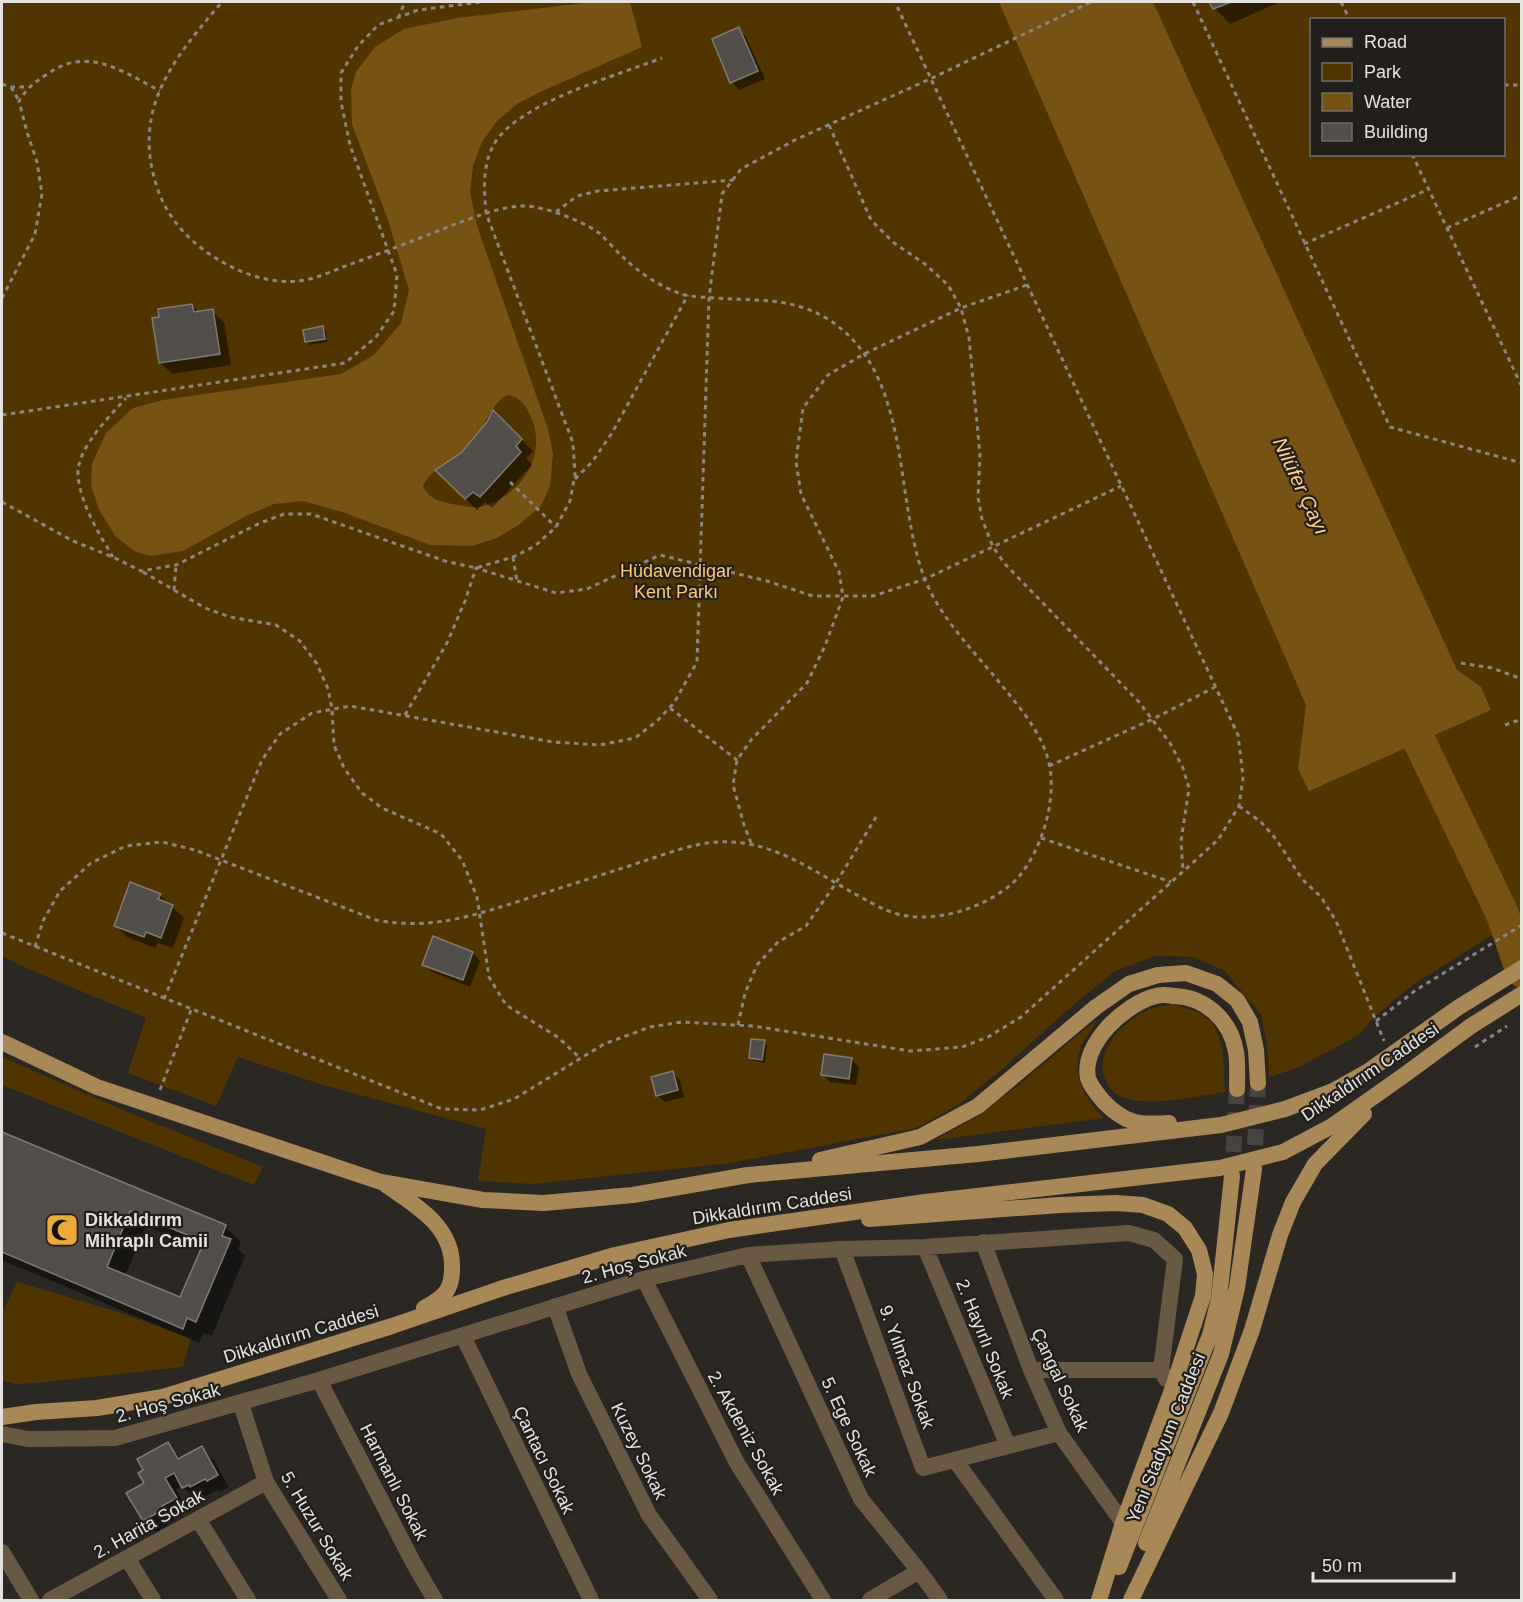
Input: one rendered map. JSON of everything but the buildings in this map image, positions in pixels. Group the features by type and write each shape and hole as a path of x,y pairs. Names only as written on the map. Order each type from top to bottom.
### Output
{"main road":[{"name":"Dikkaldırım Caddesi","path":"2,1042 97,1087 381,1182 483,1200 544,1203 633,1195 748,1175 990,1153 1221,1125 1285,1109 1333,1090 1390,1056 1459,1007 1521,968"},
{"path":"748,1175 920,1137 978,1106 1096,1007 1128,984 1158,975 1186,974 1217,984 1237,999 1250,1022 1256,1050 1258,1083"},
{"name":"Dikkaldırım Caddesi","path":"2,1417 97,1408 163,1397 392,1326 503,1288 615,1255 729,1230 925,1202 1226,1172 1283,1152 1332,1126 1471,1026 1521,994"},
{"path":"1221,1125 1128,1121 1111,1109 1099,1096 1088,1078 1089,1054 1108,1027 1132,1006 1157,995 1186,996 1213,1008 1228,1028 1236,1052 1237,1089"},
{"path":"1129,1600 1221,1413 1252,1330 1280,1235 1293,1202 1315,1164 1346,1130 1403,1077"},
{"name":"Yeni Stadyum Caddesi","path":"1129,1600 1147,1541 1221,1354 1237,1288 1254,1169"},
{"name":"Yeni Stadyum Caddesi","path":"1105,1600 1200,1366 1210,1335 1219,1299 1226,1172"},
{"path":"381,1182 419,1208 443,1230 452,1251 449,1289 439,1300 392,1326"},
{"path":"808,1218 885,1219 1060,1205 1116,1203 1143,1205 1167,1214 1185,1228 1199,1250 1205,1274 1203,1296 1172,1390 1123,1523 1100,1600"},
{"path":"2,1409 36,1412"}],"street":[{"name":"2. Hoş Sokak","path":"2,1434 28,1439 115,1438 241,1404 644,1279 748,1255 925,1247 1129,1233 1154,1240 1175,1259 1161,1370"},
{"name":"Çangal Sokak","path":"983,1242 1031,1370 1059,1433 1123,1523"},
{"name":"2. Hayırlı Sokak","path":"925,1247 1008,1446"},
{"name":"9. Yılmaz Sokak","path":"842,1249 923,1468 1059,1433"},
{"name":"5. Ege Sokak","path":"748,1255 861,1499 940,1600"},
{"name":"2. Akdeniz Sokak","path":"644,1279 737,1463 823,1600"},
{"name":"Kuzey Sokak","path":"555,1306 579,1374 649,1515 710,1600"},
{"name":"Çantacı Sokak","path":"463,1336 591,1600"},
{"path":"1031,1370 1161,1370 1172,1390"},
{"name":"Harmanlı Sokak","path":"320,1380 414,1564 435,1600"},
{"name":"5. Huzur Sokak","path":"241,1404 266,1482 339,1600"},
{"path":"955,1460 1056,1600"},
{"name":"2. Harita Sokak","path":"50,1600 266,1482"},
{"path":"198,1519 248,1600"},
{"path":"2,1552 31,1600"},
{"path":"127,1558 153,1600"},
{"path":"870,1600 919,1571"}],"path":[{"path":"35,947 43,921 60,891 91,863 126,846 162,842 195,850 376,920 404,925 432,924 479,914 672,852 715,842 751,843 786,855 891,912 909,917 946,915 976,905 1003,890 1020,876 1041,838 1049,810 1051,774 1042,740 1021,709 937,606 925,579 913,544 894,428 879,377 858,344 826,318 788,301 709,298 682,294 629,263 597,231 556,212 525,206 486,213 331,272 298,281 261,278 228,267 198,247 173,220 156,187 149,149 150,112 169,70 222,2"},
{"path":"398,18 405,2"},
{"path":"2,415 345,363 376,338 394,311 397,275 350,145 341,102 341,73 357,46 378,25 418,10 481,2"},
{"path":"2,933 442,1109 480,1110 514,1099 604,1044 650,1027 682,1022 738,1025 910,1052 962,1047 988,1037 1021,1017 1218,840 1239,806 1243,777 1238,735 895,2"},
{"path":"164,999 262,760 280,734 312,713 350,706 553,742 600,745 635,738 657,722 670,708 697,662 709,298 722,194 741,169 795,140 930,80 1091,2"},
{"path":"1193,2 1390,428 1521,463"},
{"path":"1341,2 1349,18"},
{"path":"476,567 513,557 535,546 556,527 570,501 574,480 573,443 486,213 484,186 487,160 496,141 511,125 541,104 662,58"},
{"path":"19,101 28,87 52,70 72,62 93,61 117,68 160,91"},
{"path":"2,84 10,87 28,87"},
{"path":"1505,85 1521,85"},
{"path":"2,298 35,234 42,194 37,162 19,101 10,87"},
{"path":"829,125 871,220 894,243 926,264 948,285 961,308 969,338 980,456 978,497 982,519 993,547 1005,564 1153,718 1183,768 1189,788 1181,841 1183,871"},
{"path":"1413,156 1521,387"},
{"path":"556,212 577,196 598,191 733,180"},
{"path":"1304,244 1428,189"},
{"path":"1447,228 1521,195"},
{"path":"751,843 733,785 737,760 751,740 807,683 825,646 843,597 839,572 801,494 796,461 803,408 828,375 864,354 961,308 1027,285"},
{"path":"574,480 592,462 612,433 688,295"},
{"path":"112,556 94,525 78,474 84,451 98,429 128,396"},
{"path":"510,482 556,527"},
{"path":"141,571 176,565 260,523 284,514 311,514 445,561 476,567 556,593 587,589 660,555 767,581 813,596 873,596 925,579 1121,486"},
{"path":"2,502 73,542 112,556 141,571 204,608 230,617 276,625 300,641 317,664 328,689 332,709 334,745 344,768 362,793 382,808 441,834 462,860 477,897 489,977 506,1005 559,1038 580,1058"},
{"path":"513,557 517,582"},
{"path":"174,590 176,565"},
{"path":"404,715 447,644 476,567"},
{"path":"1461,663 1492,668 1521,679"},
{"path":"1049,766 1216,686"},
{"path":"670,708 737,760"},
{"path":"1505,725 1521,719"},
{"path":"1239,806 1261,822 1276,839 1302,879 1321,897 1336,921 1390,1056"},
{"path":"738,1025 745,993 757,964 778,942 806,926 836,883 876,817"},
{"path":"1041,838 1171,882"},
{"path":"1376,1021 1416,990 1521,925"},
{"path":"154,1106 191,1010"},
{"path":"1472,1049 1512,1023"}],"green space":[{"name":"Hüdavendigar Kent Parkı","path":"2,2 1521,2 1521,917 1411,986 1374,1017 1359,1035 1297,1068 1269,1077 1267,1044 1261,1015 1224,970 1192,957 1155,956 1115,971 1065,1012 998,1073 956,1106 916,1128 730,1163 533,1184 478,1181 486,1129 323,1085 238,1057 216,1106 128,1073 146,1018 2,956"},
{"path":"1173,1004 1204,1016 1217,1031 1224,1062 1225,1092 1177,1100 1139,1101 1121,1097 1111,1090 1105,1079 1104,1057 1108,1047 1121,1028 1130,1020 1153,1008"},
{"path":"1096,1020 1082,1045 1078,1075 1090,1102 1104,1118 935,1140 980,1115"},
{"path":"2,1057 123,1110 263,1167 254,1185 2,1085"},
{"path":"17,1282 115,1311 191,1338 183,1367 36,1383 15,1384 2,1380 2,1314"}],"water":[{"path":"594,2 630,2 642,47 517,104 497,121 482,142 473,166 470,192 477,226 548,429 553,454 550,486 541,506 520,524 497,538 472,546 430,545 342,512 303,501 274,504 246,516 183,551 151,556 136,552 116,537 99,510 91,485 92,464 106,433 133,408 163,400 341,374 374,355 401,323 409,290 388,220 352,124 351,90 356,72 375,47 404,29 457,18","holes":["508,395 520,400 528,411 534,426 535,455 522,481 499,500 480,507 452,504 431,497 423,486 426,480 465,450 498,403"]},
{"path":"999,2 1153,2 1457,670 1481,687 1491,710 1309,791 1298,769 1306,705"}],"waterway":[{"name":"Nilüfer Çayı","path":"1400,701 1502,913 1522,971"}],"tunnel":[{"path":"1254,1169 1258,1083"},
{"path":"1232,1176 1237,1089"}],"place":[{"name":"Dikkaldırım Mihraplı Camii","path":"62,1230"}]}
